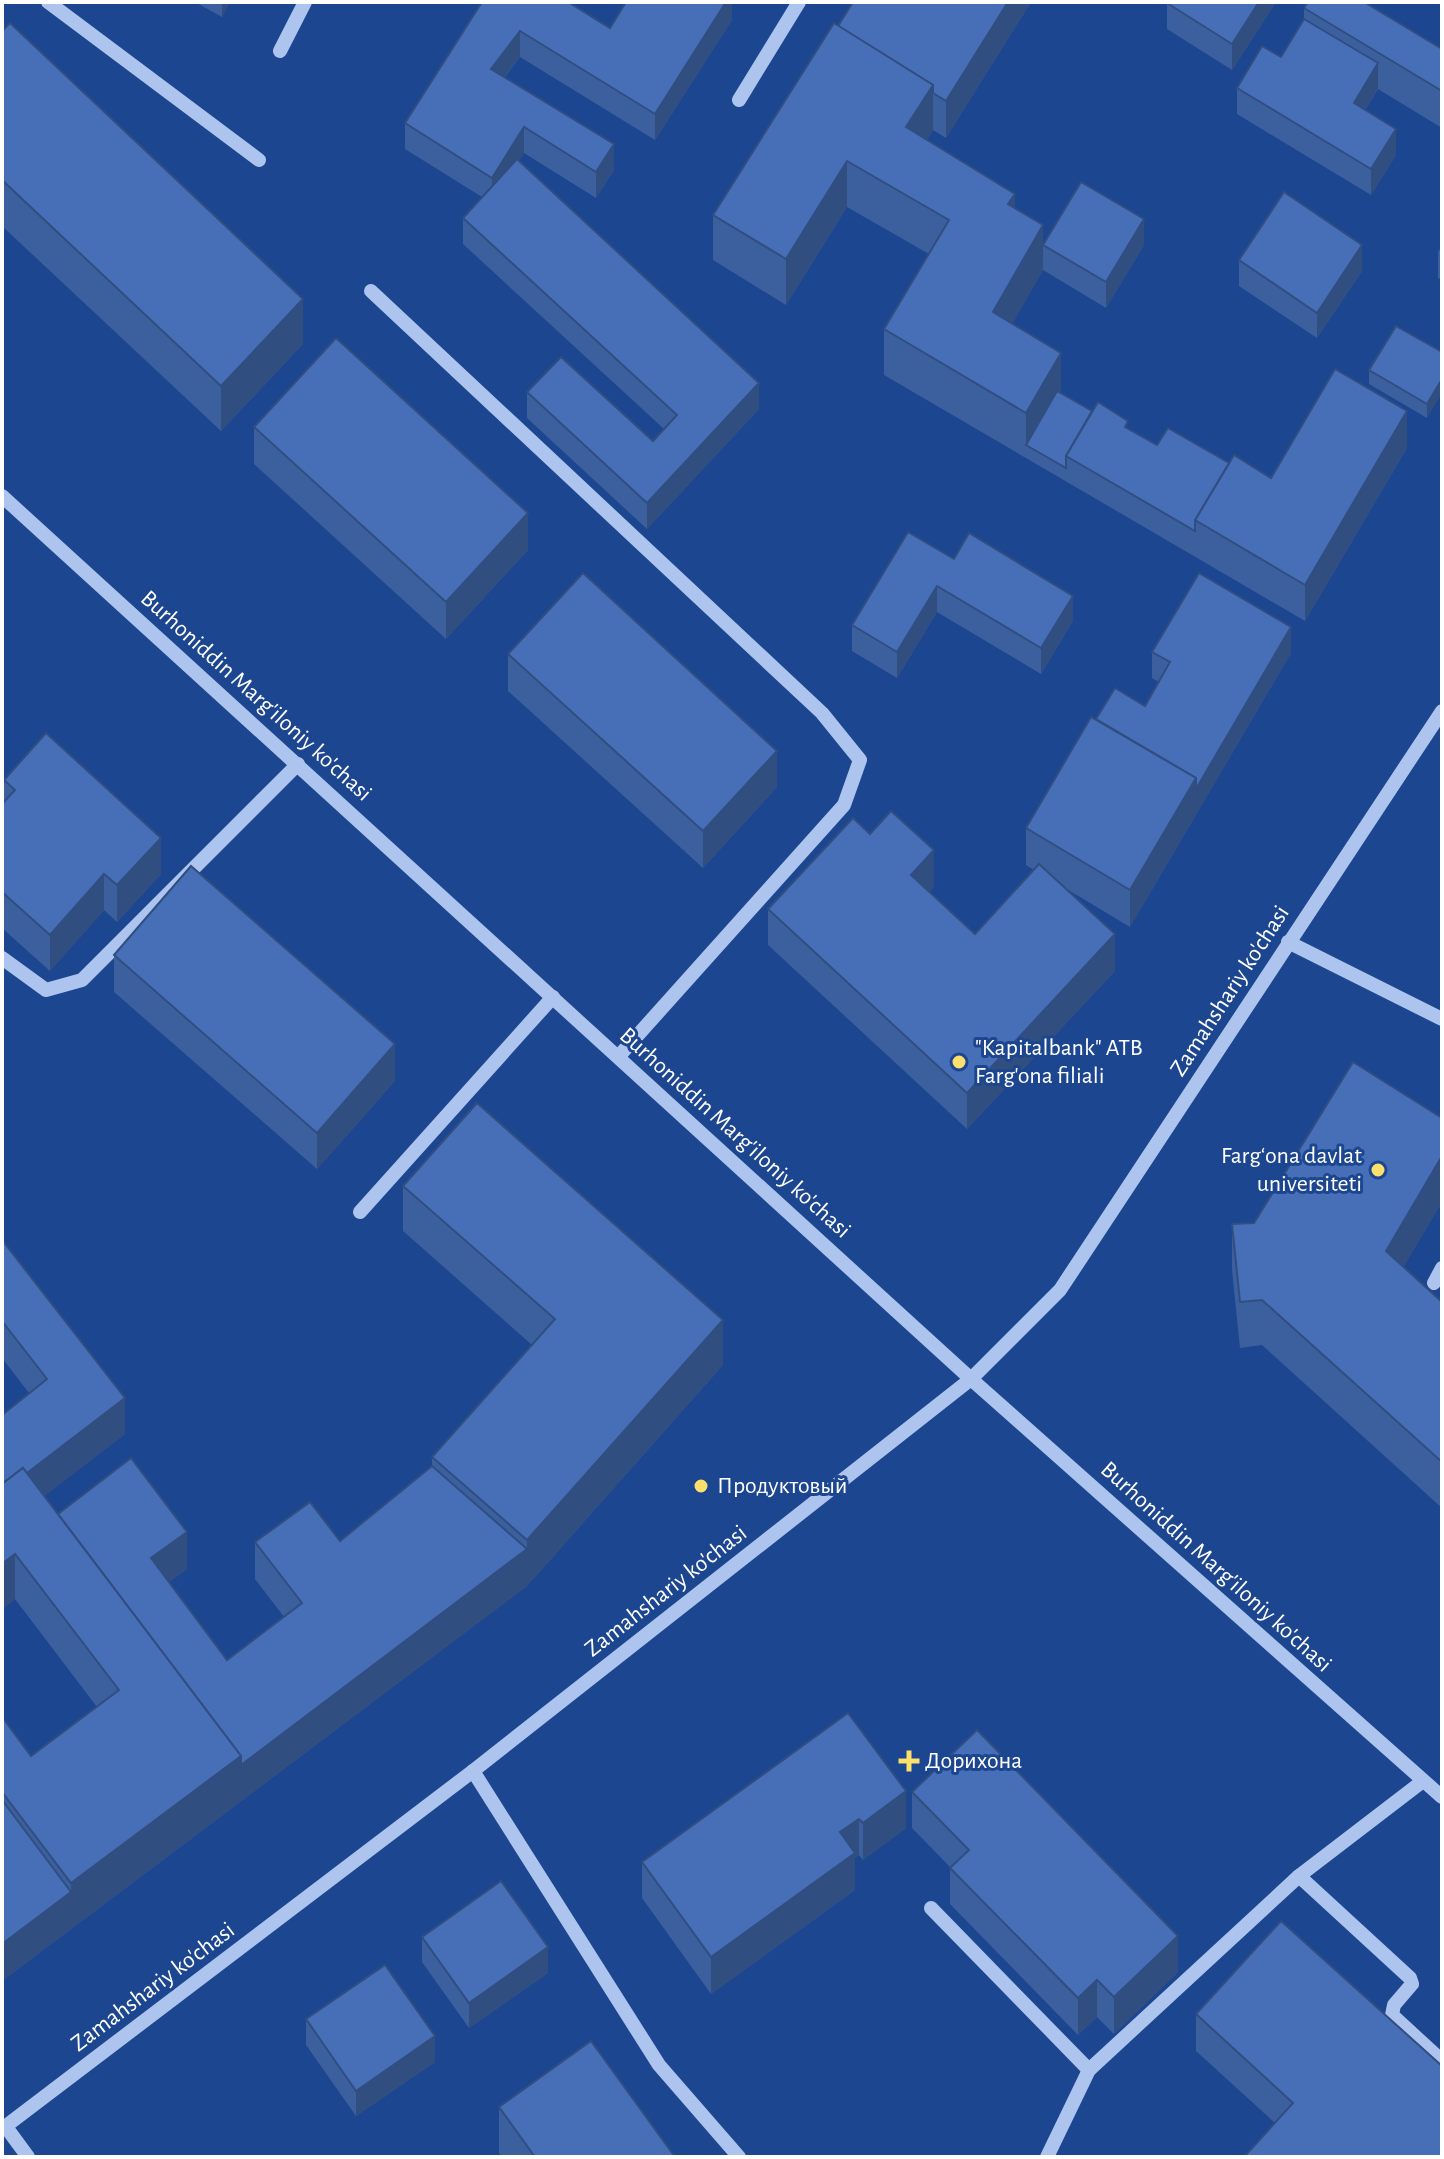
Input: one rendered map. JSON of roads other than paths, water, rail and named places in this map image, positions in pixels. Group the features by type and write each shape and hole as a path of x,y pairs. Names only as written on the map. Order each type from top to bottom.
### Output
{"street":[{"path":"48,2 259,160"},
{"path":"280,51 305,2"},
{"path":"739,100 799,2"},
{"path":"371,291 822,713 860,760 844,805 619,1056"},
{"name":"Burhoniddin Marg'iloniy ko'chasi","path":"2,496 971,1379 1442,1797"},
{"name":"Zamahshariy ko'chasi","path":"4,2128 473,1771 971,1379 1060,1290 1442,711"},
{"path":"2,958 46,990 82,980 298,764"},
{"path":"1288,942 1442,1019"},
{"path":"360,1212 553,997"},
{"path":"1434,1283 1442,1268"},
{"path":"473,1771 659,2065 739,2157"},
{"path":"1047,2157 1089,2070 1299,1876 1423,1781"},
{"path":"1299,1876 1410,1978 1412,1984 1394,2005 1392,2015 1442,2061"},
{"path":"931,1908 1089,2070"},
{"path":"4,2128 28,2157"}],"place":[{"name":"\"Kapitalbank\" АТB Farg'ona filiali","path":"959,1062"},
{"name":"Fargʻona davlat universiteti","path":"1378,1170"},
{"name":"Продуктовый","path":"701,1486"},
{"name":"Дорихона","path":"909,1761"}]}
